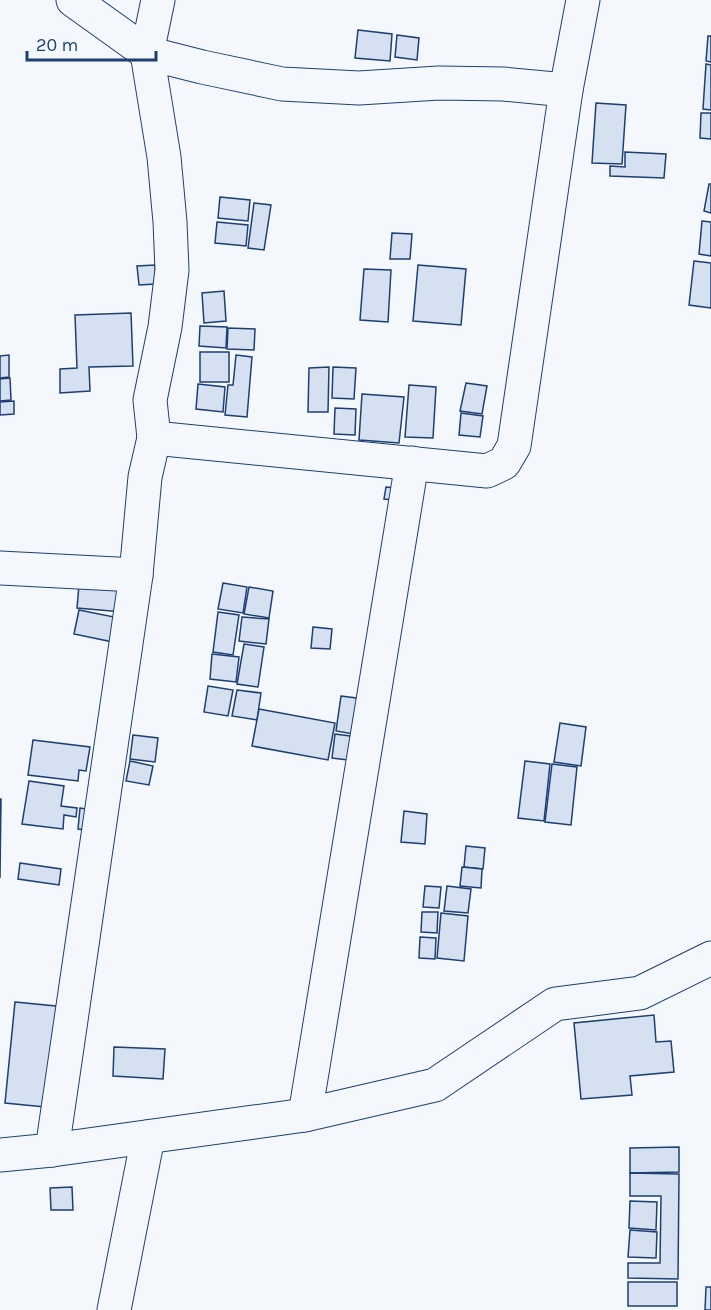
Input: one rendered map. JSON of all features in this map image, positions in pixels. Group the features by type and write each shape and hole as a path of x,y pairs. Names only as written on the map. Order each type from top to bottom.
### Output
{"street":[{"path":"73,0 147,53 282,84 359,88 439,83 503,84 566,90"},
{"path":"52,1150 136,575 145,477 154,438 150,400 165,327 172,270 164,157 147,53 158,0"},
{"path":"154,438 487,471 504,463 514,446 566,90 583,0"},
{"path":"305,1115 412,463"},
{"path":"0,568 136,575"},
{"path":"0,1155 52,1150 305,1115 435,1085 555,1004 640,993 711,958"},
{"path":"114,1310 148,1137"}],"building":[{"path":"358,30 392,34 390,61 355,58"},
{"path":"397,35 419,38 417,60 395,57"},
{"path":"708,36 711,36 711,62 706,61"},
{"path":"706,64 711,65 711,110 703,109"},
{"path":"596,103 626,105 622,164 592,163"},
{"path":"701,113 711,113 711,139 700,138"},
{"path":"625,152 666,154 664,178 610,176 610,166 625,167"},
{"path":"709,184 711,184 711,213 704,211"},
{"path":"220,197 250,200 248,221 218,218"},
{"path":"254,203 271,205 264,250 248,248"},
{"path":"702,221 711,222 711,256 699,254"},
{"path":"217,222 248,225 246,246 215,243"},
{"path":"392,233 412,234 410,259 390,259"},
{"path":"694,261 711,263 711,308 689,305"},
{"path":"155,265 156,284 139,285 137,266"},
{"path":"418,265 466,269 461,325 413,321"},
{"path":"364,269 391,270 388,322 360,320"},
{"path":"224,291 226,321 204,323 202,293"},
{"path":"131,313 133,366 89,367 90,391 60,393 60,369 77,368 75,315"},
{"path":"200,326 227,327 226,348 199,346"},
{"path":"228,328 255,329 254,350 227,349"},
{"path":"200,352 229,352 229,382 200,382"},
{"path":"9,355 9,377 0,378 0,356"},
{"path":"236,355 252,357 247,417 225,415 228,385 233,385"},
{"path":"329,367 328,412 308,412 309,368"},
{"path":"333,367 356,368 354,399 332,398"},
{"path":"10,378 11,400 0,401 0,379"},
{"path":"466,383 487,386 482,414 460,411"},
{"path":"198,384 225,387 223,412 196,409"},
{"path":"409,385 436,387 433,438 405,437"},
{"path":"362,394 404,397 399,443 359,440"},
{"path":"14,401 14,414 0,415 0,402"},
{"path":"335,408 356,409 355,435 334,434"},
{"path":"461,413 483,416 480,437 459,435"},
{"path":"386,487 405,489 404,501 384,499"},
{"path":"223,583 247,587 243,613 218,609"},
{"path":"79,585 126,589 123,612 77,608"},
{"path":"249,587 273,591 269,618 244,614"},
{"path":"79,610 119,618 113,642 74,634"},
{"path":"218,612 239,615 233,655 213,652"},
{"path":"242,617 269,619 266,644 239,641"},
{"path":"313,627 332,629 330,649 311,648"},
{"path":"244,644 264,647 258,687 237,684"},
{"path":"212,654 239,657 236,682 210,679"},
{"path":"208,686 233,690 228,716 204,712"},
{"path":"237,690 261,693 257,720 232,716"},
{"path":"341,696 364,699 359,735 336,731"},
{"path":"259,709 335,723 328,760 252,746"},
{"path":"560,723 586,727 581,766 554,762"},
{"path":"335,734 358,737 356,761 332,758"},
{"path":"133,735 158,738 155,762 130,759"},
{"path":"33,740 90,747 86,771 79,770 78,781 28,775"},
{"path":"130,761 153,766 149,785 126,781"},
{"path":"525,761 550,764 544,821 518,818"},
{"path":"552,764 577,767 571,825 545,822"},
{"path":"29,781 64,786 61,806 77,808 76,817 64,815 63,829 22,824"},
{"path":"0,799 1,799 0,878"},
{"path":"80,808 98,811 95,831 78,829"},
{"path":"404,811 427,814 425,844 401,842"},
{"path":"466,846 485,848 483,869 464,867"},
{"path":"20,863 61,869 59,885 18,879"},
{"path":"462,867 482,869 481,888 460,886"},
{"path":"425,886 441,887 439,908 423,907"},
{"path":"447,886 471,889 468,913 444,911"},
{"path":"422,912 438,912 437,933 421,932"},
{"path":"441,913 468,916 464,961 437,958"},
{"path":"420,937 436,938 435,959 419,958"},
{"path":"15,1002 66,1007 55,1108 5,1103"},
{"path":"654,1015 656,1042 671,1041 674,1072 630,1076 632,1095 581,1099 574,1023"},
{"path":"114,1047 165,1049 163,1079 113,1076"},
{"path":"679,1147 679,1172 630,1173 630,1148"},
{"path":"630,1173 679,1174 678,1279 628,1278 628,1263 660,1263 661,1196 630,1196"},
{"path":"72,1187 73,1210 51,1210 50,1188"},
{"path":"630,1201 657,1202 656,1230 629,1228"},
{"path":"630,1230 657,1232 656,1258 628,1257"},
{"path":"628,1282 677,1282 677,1306 628,1306"},
{"path":"706,1287 711,1287 711,1310 705,1310"}]}
